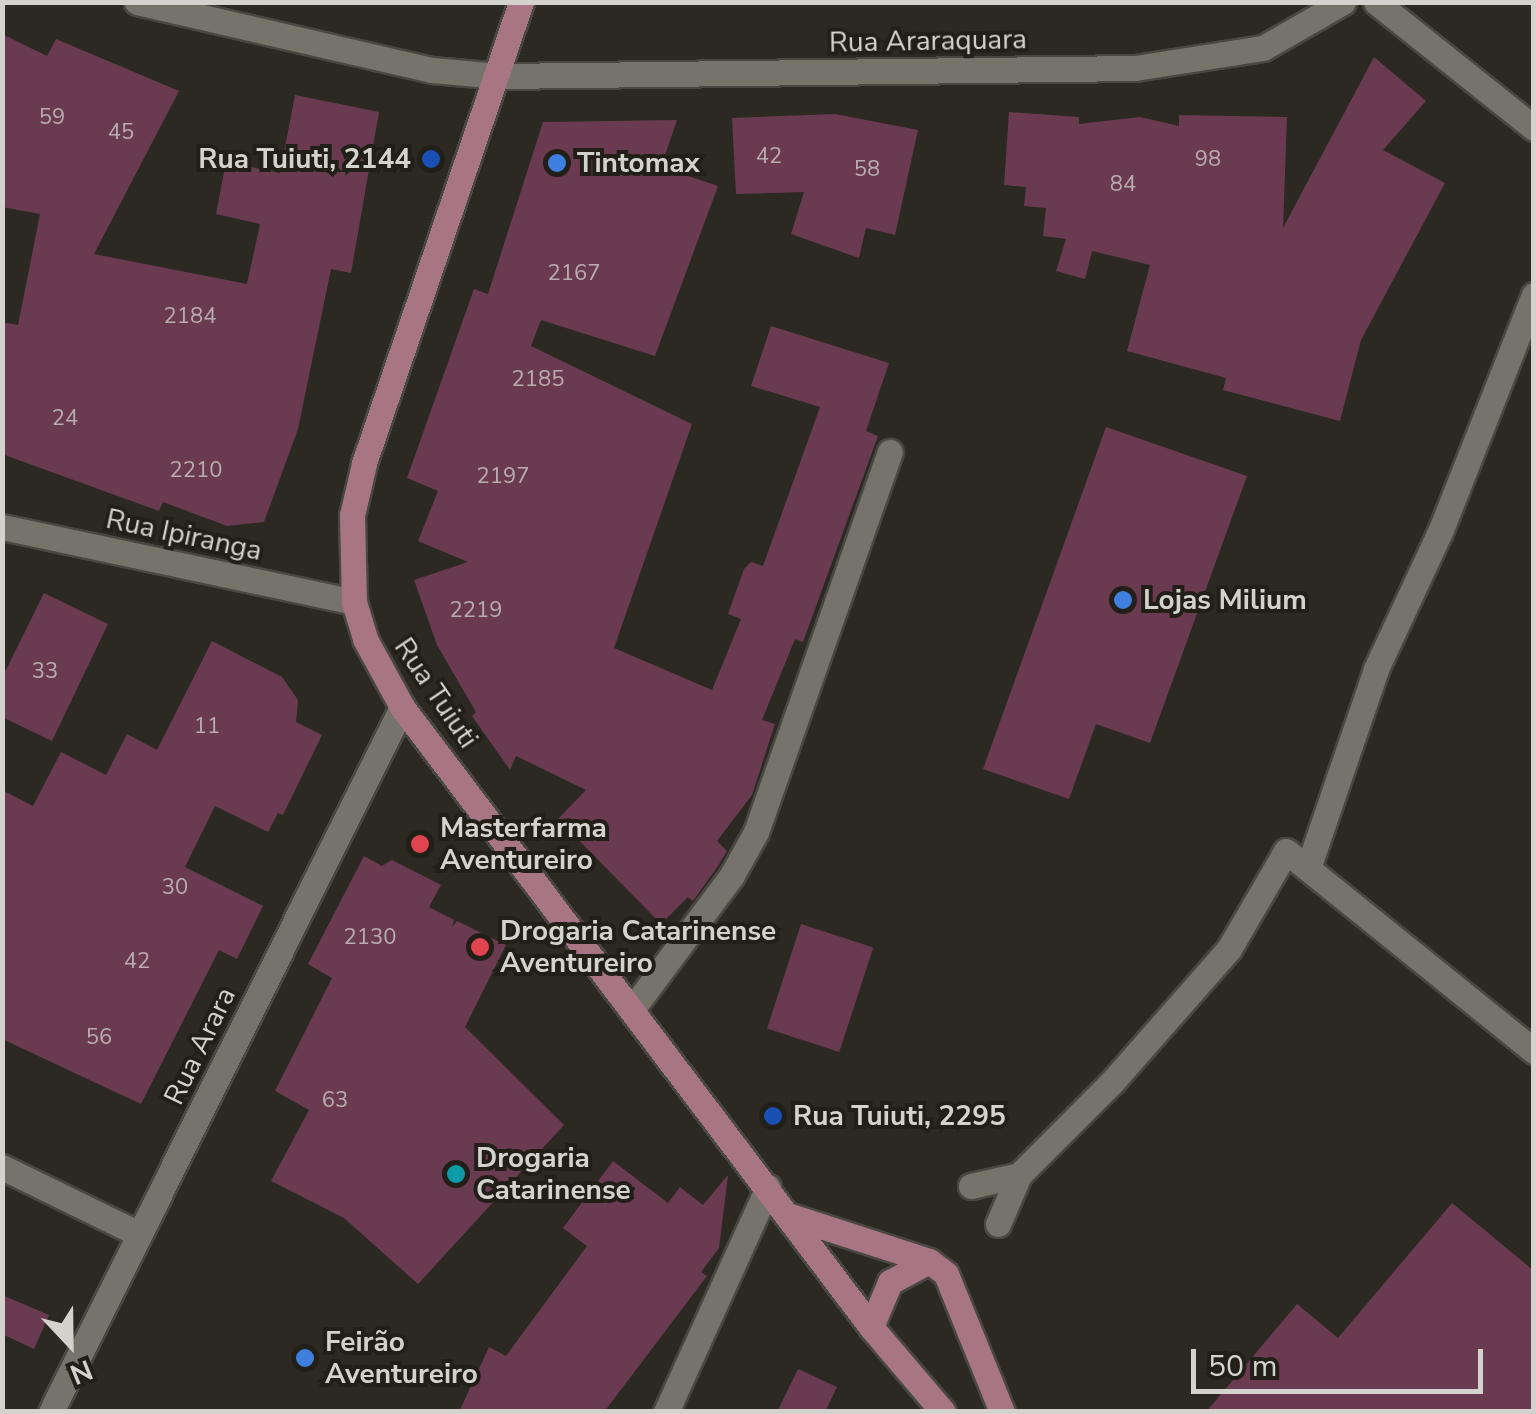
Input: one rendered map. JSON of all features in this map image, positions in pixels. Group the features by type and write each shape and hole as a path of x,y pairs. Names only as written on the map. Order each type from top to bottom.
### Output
{"main road":[{"name":"Rua Tuiuti","path":"521,2 500,76 364,464 352,515 354,602 365,639 402,707 871,1326 943,1412"},
{"path":"787,1215 930,1261 960,1294 1002,1412"},
{"path":"871,1326 890,1282 930,1261"}],"street":[{"name":"Rua Araraquara","path":"137,2 432,70 500,76 1135,68 1263,48 1343,2"},
{"path":"1376,2 1534,128"},
{"path":"1308,868 1376,669 1462,479 1534,295"},
{"path":"633,1008 732,876 756,832 890,452"},
{"name":"Rua Ipiranga","path":"5,534 354,602"},
{"name":"Rua Arara","path":"51,1412 402,707"},
{"path":"998,1224 1019,1175 1229,950 1286,851 1534,1051"},
{"path":"2,1167 139,1234"},
{"path":"971,1186 1019,1175"},
{"path":"666,1412 768,1188"}],"building":[{"path":"2,34 47,56 56,39 179,91 94,254 247,284 260,224 216,214 226,162 280,173 295,95 379,112 351,273 331,269 298,429 264,522 227,526 163,502 159,511 2,454 2,322 18,325 40,214 2,207"},
{"path":"1374,57 1426,101 1383,150 1445,183 1361,340 1340,421 1223,390 1226,378 1127,351 1150,265 1092,251 1085,279 1056,271 1066,239 1043,236 1046,208 1024,206 1026,187 1004,185 1009,112 1079,117 1079,124 1140,117 1179,126 1179,115 1287,117 1283,228"},
{"path":"835,114 918,130 895,235 866,228 859,258 791,234 804,192 736,194 732,118"},
{"path":"677,120 661,167 718,186 655,356 541,320 531,346 692,424 614,648 712,690 741,619 728,614 744,569 751,562 763,566 820,407 751,386 771,326 889,363 866,431 878,436 803,642 795,639 762,720 775,724 752,795 717,841 727,851 718,866 693,901 688,897 661,924 558,819 586,790 516,756 510,770 472,716 476,712 437,645 414,580 468,562 418,541 438,491 407,478 474,289 488,294 543,122"},
{"name":"Lojas Milium","path":"1106,427 1247,476 1150,743 1096,724 1069,799 983,769"},
{"path":"44,593 108,624 52,741 2,717 2,678"},
{"path":"212,641 282,677 298,700 296,722 322,735 283,815 278,813 268,832 215,806 185,867 263,906 237,959 219,950 141,1104 2,1039 2,790 33,806 61,752 106,775 127,734 157,750"},
{"path":"364,856 382,866 392,860 441,885 429,907 454,920 452,927 457,921 506,945 465,1027 564,1125 418,1284 344,1218 271,1181 309,1110 275,1091 332,978 308,964"},
{"path":"801,924 873,947 839,1052 767,1029"},
{"path":"613,1161 668,1203 680,1187 703,1205 728,1175 719,1248 701,1272 707,1276 604,1412 459,1412 489,1347 506,1356 587,1246 563,1228"},
{"path":"1452,1203 1534,1271 1534,1412 1206,1412 1297,1304 1338,1338"},
{"path":"2,1295 49,1315 34,1349 2,1334"},
{"path":"798,1369 837,1387 825,1412 777,1412"}],"place":[{"name":"Rua Tuiuti, 2144","path":"431,159"},
{"name":"Tintomax","path":"557,163"},
{"name":"Lojas Milium","path":"1123,600"},
{"name":"Masterfarma Aventureiro","path":"420,844"},
{"name":"Drogaria Catarinense Aventureiro","path":"480,947"},
{"name":"Rua Tuiuti, 2295","path":"773,1116"},
{"name":"Drogaria Catarinense","path":"456,1174"},
{"name":"Feirão Aventureiro","path":"305,1358"}]}
